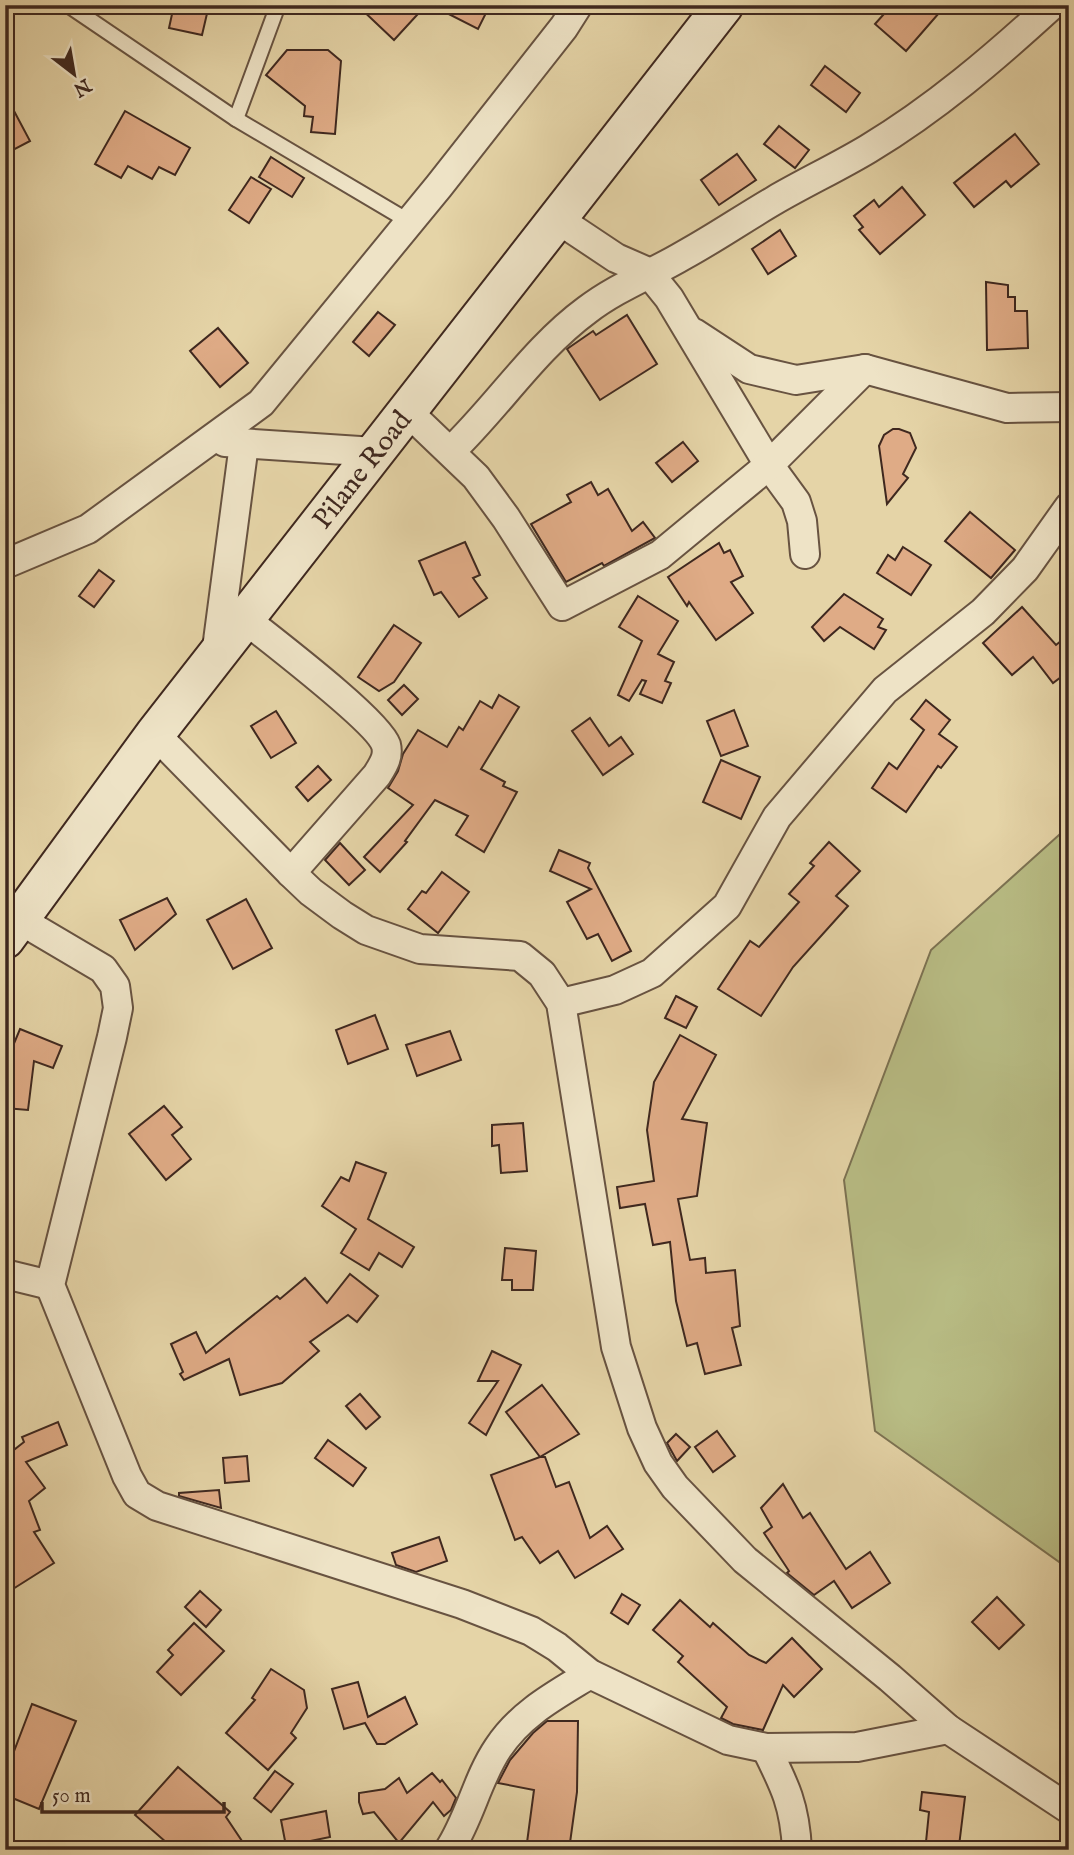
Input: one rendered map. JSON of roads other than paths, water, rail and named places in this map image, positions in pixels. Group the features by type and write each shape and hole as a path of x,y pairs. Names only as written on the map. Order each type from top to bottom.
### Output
{"main road":[{"name":"Pilane Road","path":"13,929 155,734 724,5"}],"street":[{"path":"5,564 88,529 261,403 410,222 556,38 578,5"},
{"path":"451,451 564,328 590,308 648,272 682,257 775,200 889,136 967,80 1052,5"},
{"path":"556,219 616,258 648,272 669,298 769,465 796,502 802,521 805,554"},
{"path":"689,329 749,369 796,380 865,369 1007,408 1069,407"},
{"path":"407,411 476,477 506,518 562,606 660,555 769,465 865,369"},
{"path":"212,440 375,452"},
{"path":"216,657 244,444"},
{"path":"561,1003 615,990 652,972 727,906 777,817 885,690 983,612 1025,569 1069,507"},
{"path":"245,619 371,723 386,746 386,760 377,775 291,873"},
{"path":"155,734 311,892 366,930 420,949 520,956 542,974 561,1003 616,1347 642,1428 659,1463 676,1487 745,1560 890,1678 948,1730 1069,1809"},
{"path":"13,929 103,969 115,986 118,1008 50,1285 127,1476 137,1494 157,1506 463,1604 520,1626 557,1647 590,1675 728,1740 766,1748 857,1747 948,1730"},
{"path":"5,1274 50,1285"},
{"path":"449,1850 497,1748 531,1712 590,1675"},
{"path":"766,1748 786,1788 796,1822 797,1850"}],"lane":[{"path":"68,5 236,119 410,222"},
{"path":"236,119 278,5"}]}
